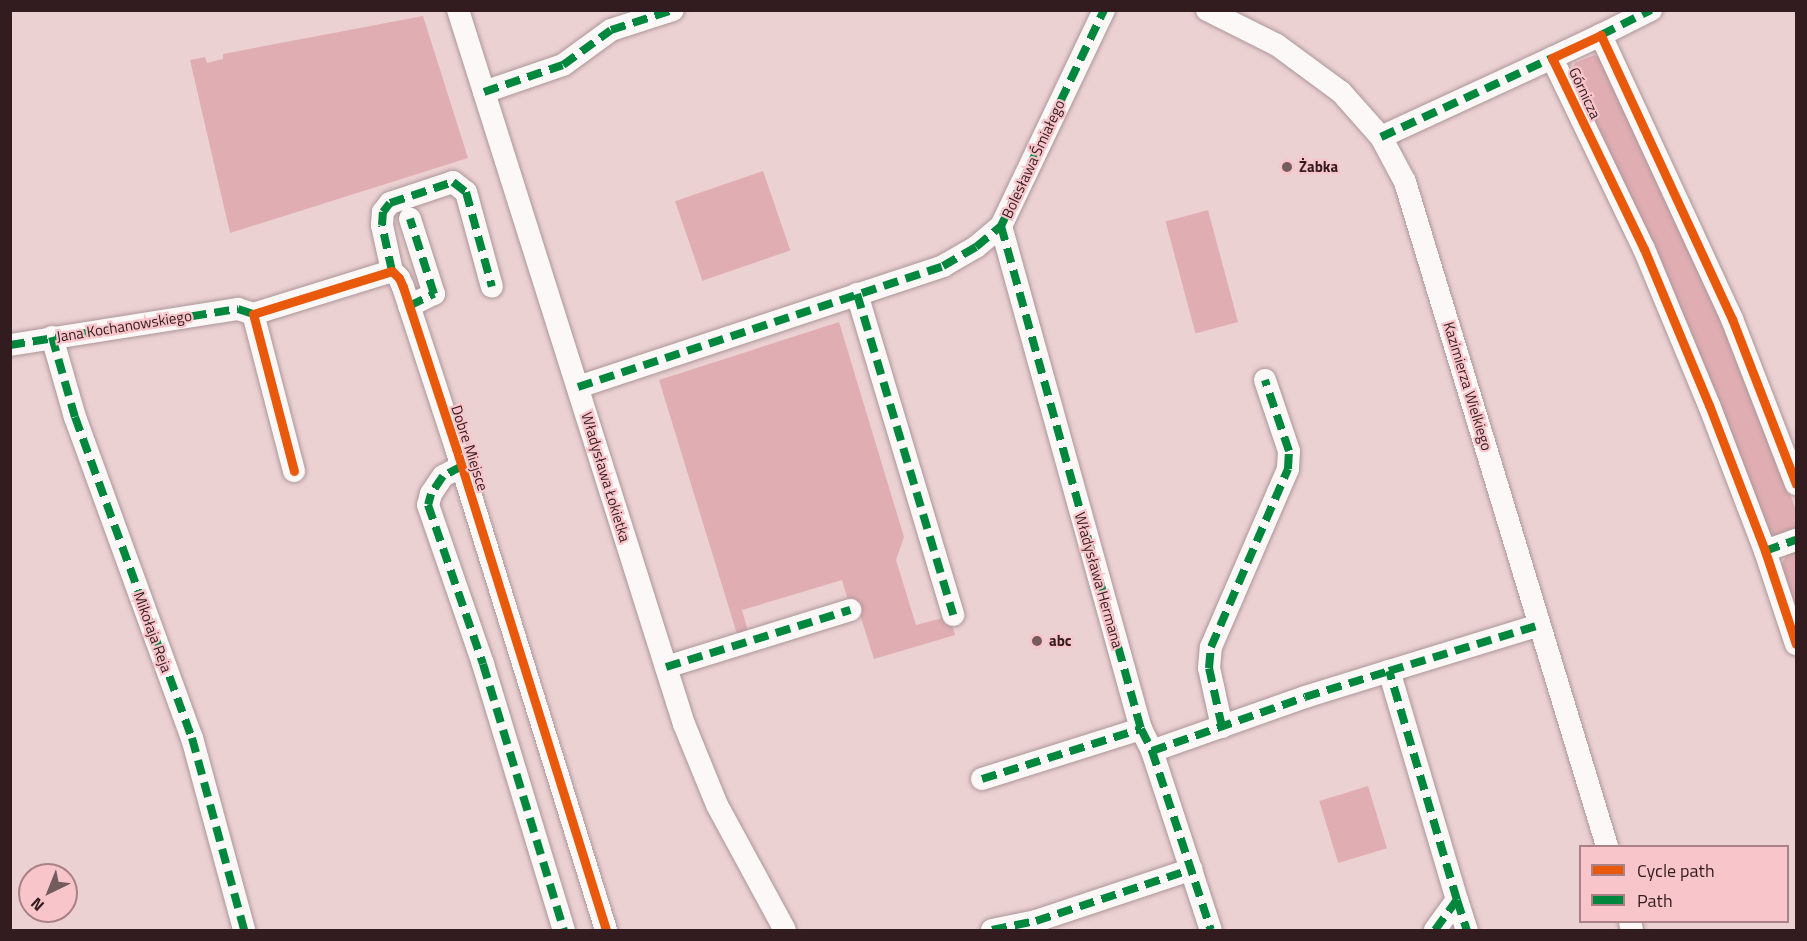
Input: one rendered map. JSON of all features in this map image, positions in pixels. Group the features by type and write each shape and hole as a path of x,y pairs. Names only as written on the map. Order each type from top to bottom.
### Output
{"street":[{"name":"Władysława Łokietka","path":"458,10 666,668 699,765 717,806 785,930"},
{"path":"484,92 563,65 611,30 673,10"},
{"name":"Bolesława Śmiałego","path":"578,387 944,266 976,248 1001,226 1104,10"},
{"name":"Kazimierza Wielkiego","path":"1207,10 1277,45 1341,92 1382,137 1405,182 1607,845"},
{"name":"Górnicza","path":"1382,137 1651,10"},
{"path":"1601,35 1732,319 1797,484"},
{"name":"Górnicza","path":"1552,58 1644,249 1709,405 1765,551 1797,644"},
{"name":"Dobre Miejsce","path":"492,287 466,192 453,182 390,203 383,212 382,225 392,271 399,278 462,466 606,930"},
{"path":"409,306 434,294 410,219"},
{"name":"Władysława Hermana","path":"1001,226 1142,729 1152,751 1211,930"},
{"path":"294,471 245,311 392,271"},
{"path":"857,294 953,615"},
{"name":"Jana Kochanowskiego","path":"10,345 52,337 245,311"},
{"name":"Mikołaja Reja","path":"52,337 75,417 192,738 244,930"},
{"path":"1222,727 1209,668 1211,647 1288,468 1289,451 1265,380"},
{"name":"Dobre Miejsce","path":"462,466 443,476 431,494 428,505 483,664 564,930"},
{"path":"1765,551 1797,540"},
{"path":"666,668 850,610"},
{"path":"1152,751 1389,671 1539,625"},
{"path":"1389,671 1467,930"},
{"path":"982,779 1142,729"},
{"path":"992,930 1046,918 1192,869"},
{"path":"1435,930 1457,900"}],"shaded area":[{"path":"423,16 468,158 230,233 190,60 205,57 207,63 223,59 223,54"},
{"path":"1594,55 1599,57 1688,239 1785,479 1796,510 1796,531 1775,537 1769,533 1571,71 1575,63"},
{"path":"763,171 790,250 702,281 675,201"},
{"path":"1208,210 1238,322 1196,333 1165,221"},
{"path":"839,322 904,537 896,560 916,625 950,616 955,635 874,659 855,599 848,600 842,580 742,610 748,631 737,634 659,380"},
{"path":"1796,551 1796,611 1781,566 1786,555"},
{"path":"1368,786 1387,848 1338,863 1319,801"}],"marked path":[{"path":"484,92 563,65 611,30 673,10"},
{"path":"578,387 943,266 976,247 1001,226 1104,10"},
{"path":"1601,35 1651,10"},
{"path":"1381,137 1552,58"},
{"path":"392,271 382,225 383,212 390,203 453,182 466,192 492,287"},
{"path":"409,306 434,294 410,219"},
{"path":"1001,226 1141,729 1152,751 1211,930"},
{"path":"857,294 953,615"},
{"path":"10,345 238,309 253,314"},
{"path":"52,337 75,417 192,738 244,930"},
{"path":"1222,727 1209,668 1211,647 1288,469 1289,451 1265,380"},
{"path":"462,466 443,476 431,494 428,505 483,664 564,930"},
{"path":"1765,551 1796,540"},
{"path":"666,667 850,610"},
{"path":"1435,930 1457,900 1389,671 1539,625"},
{"path":"1152,751 1305,697 1389,671"},
{"path":"982,779 1141,729"},
{"path":"992,930 1036,921 1192,869"},
{"path":"1457,900 1467,930"}],"cycle path":[{"path":"1796,484 1732,319 1601,35 1552,58 1644,249 1709,405 1765,551 1796,644"},
{"path":"294,471 253,314 392,271 399,278 403,287 456,448 606,930"}],"place":[{"name":"Żabka","path":"1287,167"},
{"name":"abc","path":"1037,641"}]}
